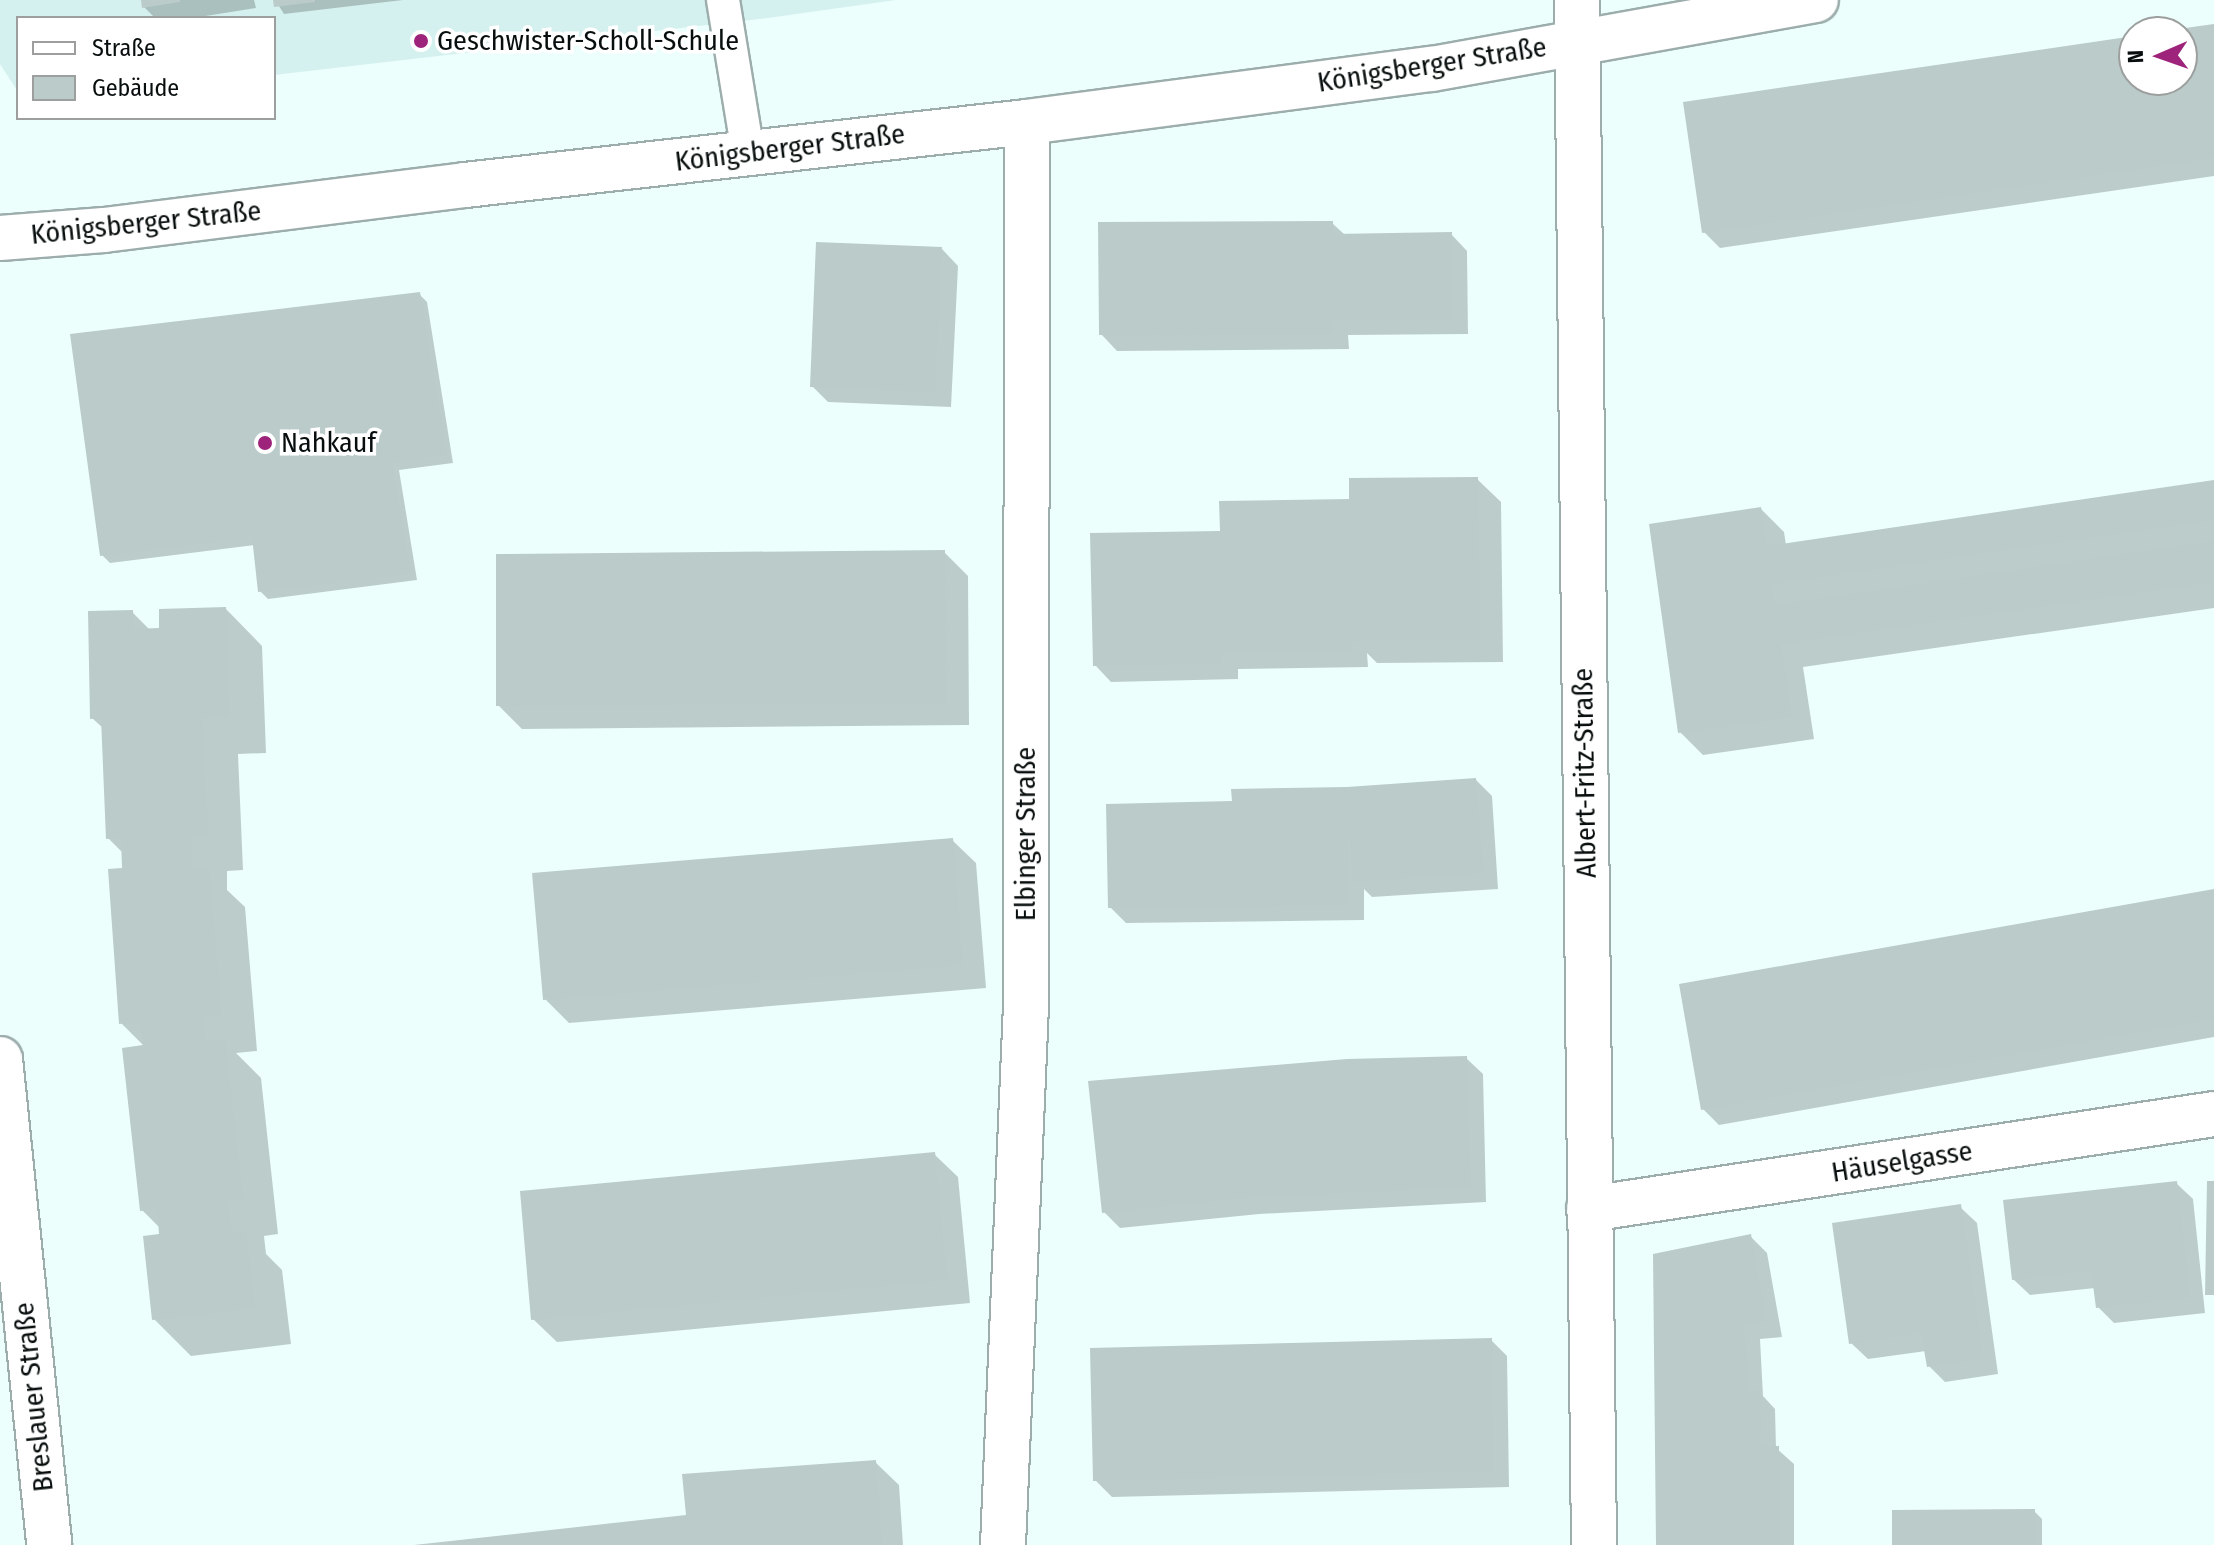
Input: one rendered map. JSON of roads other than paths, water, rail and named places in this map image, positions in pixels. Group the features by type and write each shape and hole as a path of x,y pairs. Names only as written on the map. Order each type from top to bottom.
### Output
{"street":[{"name":"Königsberger Straße","path":"0,238 104,230 748,152 1027,122 1432,69 1577,20 1816,0"},
{"name":"Albert-Fritz-Straße","path":"1577,20 1594,1545"},
{"name":"Elbinger Straße","path":"1003,1545 1026,1006 1027,122"},
{"name":"Breslauer Straße","path":"0,1059 9,1240 49,1545"},
{"name":"Häuselgasse","path":"1589,1209 2214,1114"}],"lane":[{"path":"723,0 748,152"}],"place":[{"name":"Geschwister-Scholl-Schule","path":"421,41"},
{"name":"Nahkauf","path":"265,443"}]}
